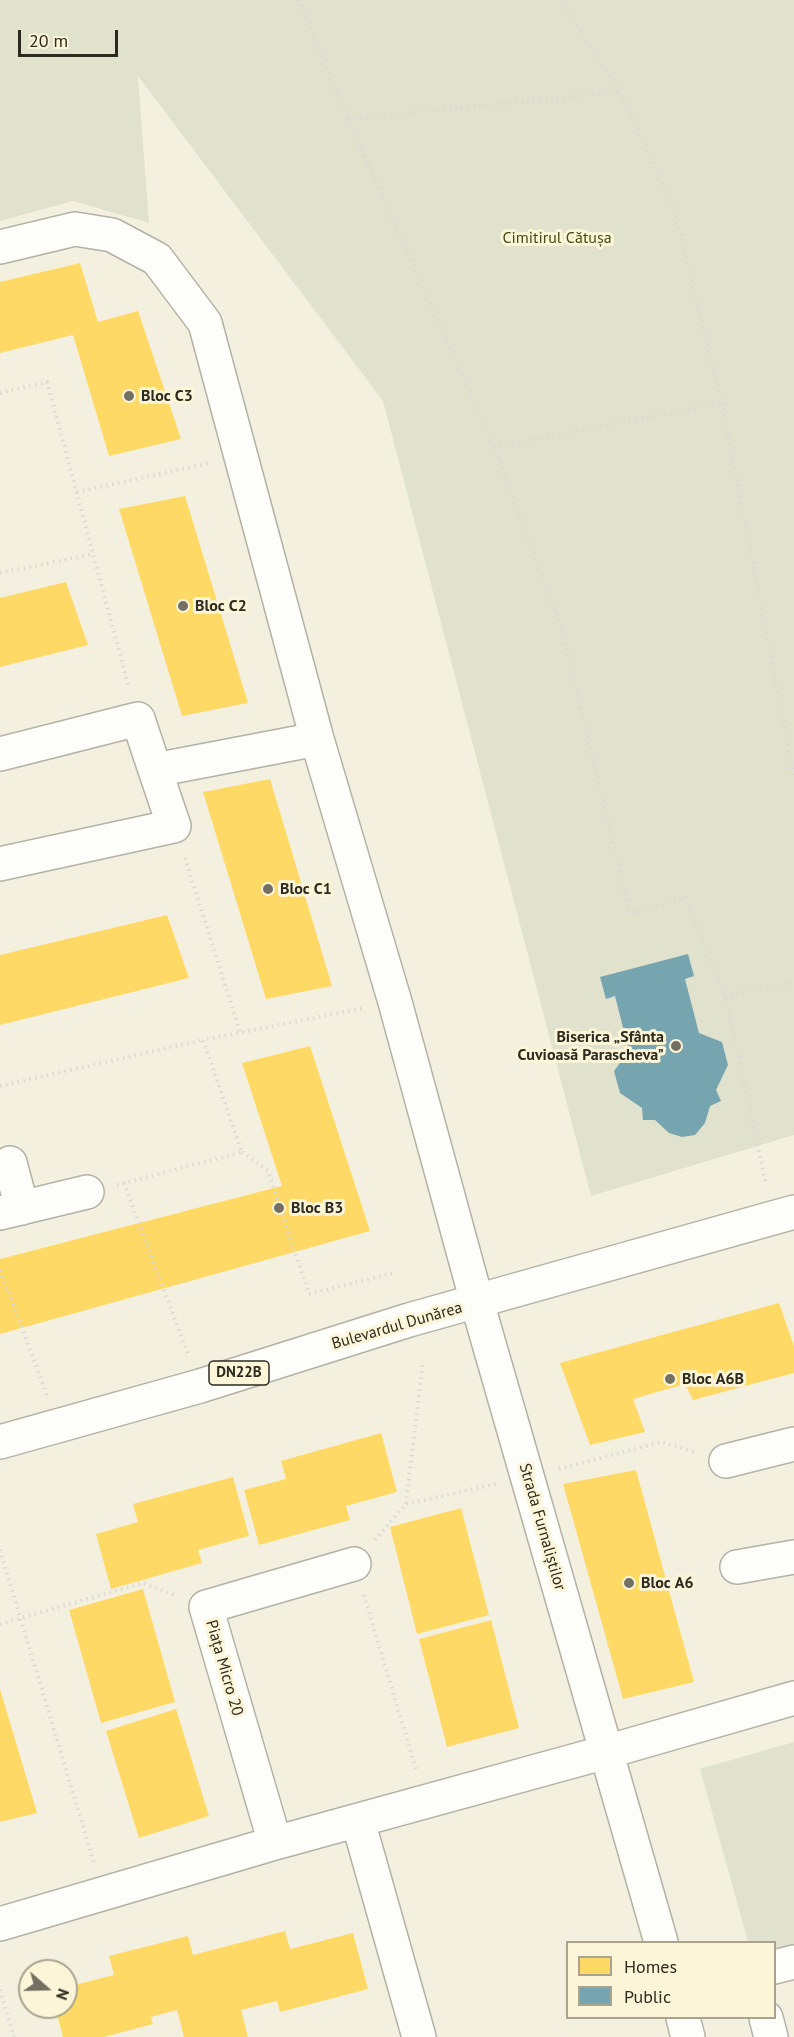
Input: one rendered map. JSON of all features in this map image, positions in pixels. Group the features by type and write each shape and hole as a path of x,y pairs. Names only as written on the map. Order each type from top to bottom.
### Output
{"street":[{"name":"Strada Furnaliștilor","path":"0,247 75,229 112,235 157,259 205,323 317,740 395,1002 477,1302 661,1941"},
{"path":"0,754 138,719 174,826 0,864"},
{"path":"155,770 317,740"},
{"path":"10,1163 11,1211 87,1192"},
{"name":"Bulevardul Dunărea","path":"0,1442 200,1386 409,1320 784,1215"},
{"path":"726,1461 794,1444"},
{"path":"737,1567 794,1557"},
{"name":"Piața Micro 20","path":"275,1843 206,1607 354,1564"},
{"path":"0,1924 275,1843 794,1698"},
{"path":"358,1821 418,2037"},
{"path":"776,1966 794,1962"},
{"path":"683,2019 688,2037"},
{"path":"766,2019 771,2037"}],"path":[{"path":"299,0 348,119 494,447 563,634 630,914 685,898 726,996 784,1215"},
{"path":"560,0 620,92 674,209 722,403 794,778"},
{"path":"348,119 620,92"},
{"path":"0,393 47,382 138,719"},
{"path":"494,447 722,403"},
{"path":"76,492 242,455"},
{"path":"0,573 93,554"},
{"path":"174,826 240,1032"},
{"path":"726,996 794,982"},
{"path":"0,1086 240,1032 395,1002"},
{"path":"203,1040 242,1152 268,1171 309,1294 394,1273"},
{"path":"87,1192 242,1152"},
{"path":"124,1183 200,1386"},
{"path":"0,1269 58,1427"},
{"path":"406,1504 423,1361"},
{"path":"0,1550 104,1894"},
{"path":"354,1564 426,1801"},
{"path":"0,1624 143,1583 206,1607"},
{"path":"0,1990 14,2037"}],"green space":[{"name":"Cimitirul Cătușa","path":"0,0 794,0 794,1135 591,1196 383,401 138,76 149,223 73,201 0,221"},
{"path":"794,1742 794,1944 776,1948 776,1941 748,1941 700,1769"}],"building: Homes":[{"name":"Bloc C3","path":"80,263 98,322 138,311 181,439 109,456 73,335 0,353 0,282"},
{"name":"Bloc C2","path":"185,496 248,703 182,716 119,509"},
{"path":"66,582 88,645 0,667 0,598"},
{"name":"Bloc C1","path":"270,779 332,986 266,999 203,792"},
{"path":"167,915 189,978 0,1025 0,955"},
{"name":"Bloc B3","path":"310,1046 370,1231 0,1334 0,1259 282,1186 242,1063"},
{"name":"Bloc A6B","path":"779,1303 794,1346 794,1373 693,1400 685,1384 633,1399 645,1432 590,1445 560,1363"},
{"path":"381,1433 397,1492 346,1506 350,1520 259,1545 244,1490 286,1479 281,1461"},
{"name":"Bloc A6","path":"636,1470 694,1682 623,1699 563,1484"},
{"path":"233,1477 249,1536 198,1550 202,1563 111,1589 96,1534 138,1522 133,1504"},
{"path":"461,1508 489,1615 417,1634 390,1527"},
{"path":"143,1589 175,1702 101,1723 69,1610"},
{"path":"491,1620 519,1728 447,1747 419,1639"},
{"path":"0,1689 37,1813 0,1822"},
{"path":"176,1709 209,1816 139,1838 106,1731"},
{"path":"285,1931 290,1949 353,1933 368,1989 280,2012 277,2001 241,2010 248,2037 184,2037 177,2010 151,2017 153,2024 104,2037 63,2037 58,2019 78,2019 78,1984 114,1975 109,1956 188,1936 193,1955"}],"building: Public":[{"name":"Biserica „Sfânta Cuvioasă Parascheva\"","path":"688,954 694,976 685,979 699,1033 722,1042 728,1065 716,1090 721,1101 710,1106 705,1123 695,1135 682,1137 669,1133 655,1120 643,1120 642,1108 620,1093 614,1071 629,1051 615,996 606,999 600,977"}],"place":[{"name":"Bloc C3","path":"129,396"},
{"name":"Bloc C2","path":"183,606"},
{"name":"Bloc C1","path":"268,889"},
{"name":"Biserica „Sfânta Cuvioasă Parascheva\"","path":"676,1046"},
{"name":"Bloc B3","path":"279,1208"},
{"name":"Bloc A6B","path":"670,1379"},
{"name":"Bloc A6","path":"629,1583"}]}
